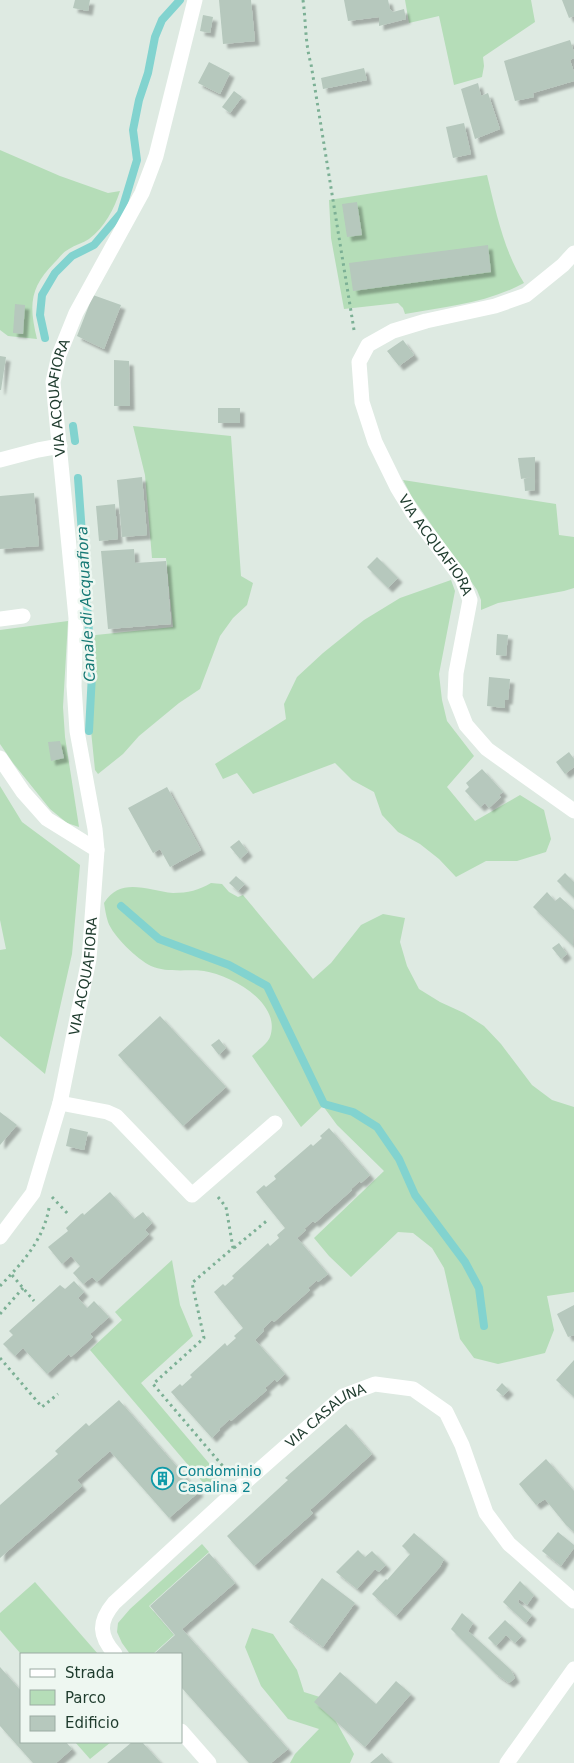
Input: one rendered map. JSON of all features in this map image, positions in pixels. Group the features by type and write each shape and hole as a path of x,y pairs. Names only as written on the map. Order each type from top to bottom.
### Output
{"street":[{"name":"VIA ACQUAFIORA","path":"2,1232 33,1193 60,1103 89,960 97,850 95,829 77,731 74,686 76,618 53,382 59,355 76,313 142,193 156,156 195,0"},
{"path":"359,362 368,345 392,330 495,306 526,295 563,265 574,253"},
{"name":"VIA ACQUAFIORA","path":"359,362 362,402 375,442 397,487 414,515 462,578 470,600 456,673 455,697 466,725 487,749 574,811"},
{"path":"0,460 60,446"},
{"path":"0,619 22,616"},
{"path":"0,758 23,792 47,819 97,850"},
{"path":"60,1103 107,1112 116,1116 192,1195 276,1123"},
{"name":"VIA CASALINA","path":"114,1653 109,1648 102,1632 105,1614 114,1603 241,1486 343,1396 375,1384 412,1389 446,1412 462,1445 486,1514 509,1544 574,1601"},
{"path":"513,1761 574,1669"},
{"path":"182,1732 209,1763"}],"path":[{"path":"303,0 307,27 306,46 311,64 359,362"},
{"path":"206,1184 226,1207 234,1248"},
{"path":"0,1286 33,1250 42,1233 49,1210 50,1195 69,1215"},
{"path":"241,1486 152,1384 204,1338 192,1283 269,1219"},
{"path":"11,1275 34,1300"},
{"path":"0,1314 23,1288"},
{"path":"0,1358 42,1407 58,1394"}],"green space":[{"path":"405,0 531,0 535,22 483,57 482,77 454,85 439,16 409,23"},
{"path":"0,150 60,176 108,193 120,191 112,211 100,229 89,239 65,252 46,271 40,280 33,298 32,307 37,339 8,336 0,330"},
{"path":"487,175 506,245 524,283 481,300 405,314 403,308 398,303 344,309 331,238 329,200"},
{"path":"133,426 231,436 241,576 253,583 247,605 233,618 220,636 200,689 179,703 139,736 123,754 98,774 95,770 90,721 86,636 173,627 166,558 152,558 145,475"},
{"path":"403,480 556,504 559,535 574,537 574,588 498,603 481,610 481,600 477,590 412,497"},
{"path":"451,580 455,591 439,674 442,700 447,721 474,756 447,787 475,821 520,795 544,810 551,839 546,852 517,861 486,861 456,877 439,859 420,844 398,832 382,815 374,792 352,780 335,763 253,794 237,773 223,779 215,764 286,719 284,704 297,677 323,653 364,620 400,598"},
{"path":"68,621 63,707 65,737 79,827 67,823 50,809 0,744 0,630"},
{"path":"0,786 22,822 80,865 72,954 45,1074 0,1036 0,950 6,949 0,920"},
{"path":"211,883 222,884 229,892 238,897 243,895 313,979 331,963 361,925 383,914 405,918 400,942 407,966 419,989 484,1026 501,1044 532,1085 552,1100 574,1107 574,1292 547,1296 554,1330 545,1353 498,1364 474,1358 460,1339 444,1268 432,1248 413,1233 398,1232 351,1277 329,1256 314,1238 384,1171 337,1125 323,1106 301,1127 252,1056 270,1037 272,1025 269,1013 262,1002 240,985 215,974 204,971 170,970 151,966 126,947 115,934 107,920 104,903 118,890 136,887 178,893 193,891"},
{"path":"172,1260 180,1305 193,1336 141,1383 219,1475 206,1486 90,1350 122,1320 115,1312"},
{"path":"202,1544 209,1552 149,1606 174,1635 154,1653 129,1653 122,1643 117,1632 118,1623 130,1609"},
{"path":"35,1582 97,1653 20,1653 0,1630 0,1613"},
{"path":"252,1628 273,1634 297,1670 304,1692 323,1698 354,1754 350,1763 290,1763 295,1754 319,1729 288,1719 261,1686 245,1647"},
{"path":"76,1743 110,1743 90,1759"}],"building":[{"path":"75,0 90,0 88,11 73,8"},
{"path":"219,0 251,0 255,41 223,44"},
{"path":"344,0 388,0 390,9 393,12 404,9 406,19 379,26 379,17 348,21"},
{"path":"562,0 574,0 574,16 569,18"},
{"path":"203,15 213,17 210,33 200,31"},
{"path":"570,40 574,52 574,58 570,60 574,72 574,81 533,93 534,97 515,101 504,61"},
{"path":"209,62 230,73 220,94 198,83"},
{"path":"364,68 367,80 323,89 321,78"},
{"path":"478,83 481,96 488,93 500,129 475,139 461,89"},
{"path":"234,91 242,97 230,113 222,107"},
{"path":"464,123 471,154 453,158 446,127"},
{"path":"357,202 362,235 347,237 342,204"},
{"path":"488,245 491,272 353,291 349,263"},
{"path":"93,295 121,305 104,349 77,336"},
{"path":"15,304 25,305 23,334 13,333"},
{"path":"403,340 414,355 399,366 387,351"},
{"path":"0,356 6,357 1,390 0,390"},
{"path":"114,360 129,361 130,406 114,406"},
{"path":"218,408 240,408 240,423 218,423"},
{"path":"535,457 535,476 521,479 518,458"},
{"path":"535,476 535,490 525,491 524,479"},
{"path":"142,477 147,535 122,537 117,480"},
{"path":"34,493 39,546 0,549 0,496"},
{"path":"115,504 118,539 99,541 96,506"},
{"path":"134,549 135,563 166,561 171,624 108,629 101,551"},
{"path":"377,557 398,578 388,588 367,567"},
{"path":"497,634 508,635 506,656 496,655"},
{"path":"489,677 510,679 508,700 505,700 505,708 487,706"},
{"path":"60,741 64,758 51,761 48,742"},
{"path":"569,752 574,759 574,767 565,774 556,762"},
{"path":"482,769 503,792 499,795 501,797 489,808 485,803 480,807 465,791 469,787 466,783"},
{"path":"167,787 201,850 170,867 160,849 153,853 128,808"},
{"path":"239,840 248,852 240,859 230,847"},
{"path":"565,873 574,882 574,898 557,881"},
{"path":"236,876 245,884 238,891 229,883"},
{"path":"547,892 555,901 560,897 574,910 573,946 533,907"},
{"path":"559,943 567,954 561,959 552,948"},
{"path":"160,1016 226,1087 183,1126 118,1055"},
{"path":"219,1039 226,1048 219,1055 211,1045"},
{"path":"0,1112 17,1125 0,1145"},
{"path":"70,1128 88,1132 84,1150 66,1146"},
{"path":"329,1128 370,1175 361,1183 360,1181 315,1223 313,1221 297,1238 328,1274 308,1288 310,1290 274,1322 272,1320 255,1340 285,1374 277,1382 275,1379 265,1388 267,1390 231,1421 230,1419 212,1438 171,1392 180,1384 182,1386 192,1377 190,1375 225,1343 227,1346 236,1338 234,1336 243,1328 214,1292 234,1278 232,1276 268,1243 270,1246 279,1238 277,1235 285,1228 256,1192 264,1185 266,1187 276,1179 274,1176 311,1144 313,1146"},
{"path":"110,1192 134,1219 143,1212 152,1223 145,1230 149,1234 97,1282 92,1277 83,1284 73,1273 80,1266 71,1256 62,1264 48,1247 68,1231 66,1228 81,1214 83,1213 84,1215"},
{"path":"74,1281 84,1292 78,1298 87,1308 94,1301 109,1317 90,1334 93,1337 71,1357 69,1354 47,1374 23,1348 15,1356 3,1344 13,1335 9,1331 60,1285 65,1289"},
{"path":"574,1305 574,1335 568,1337 557,1314"},
{"path":"574,1360 574,1397 556,1380"},
{"path":"502,1383 509,1390 503,1396 496,1390"},
{"name":"Condominio Casalina 2","path":"119,1400 199,1492 169,1518 110,1451 77,1480 82,1486 0,1558 0,1505 58,1454 55,1451 86,1423 89,1426"},
{"path":"346,1424 372,1454 310,1510 313,1513 254,1566 227,1536 288,1480 285,1478"},
{"path":"546,1459 574,1491 574,1532 545,1499 536,1505 519,1484"},
{"path":"558,1532 574,1545 574,1548 561,1566 542,1551"},
{"path":"414,1533 444,1559 440,1567 396,1616 372,1594 410,1554 402,1546"},
{"path":"358,1550 365,1557 372,1551 386,1565 379,1572 375,1569 357,1589 336,1572"},
{"path":"209,1553 235,1583 182,1629 288,1749 271,1763 249,1763 182,1688 182,1653 155,1653 175,1635 150,1606"},
{"path":"322,1578 355,1603 323,1647 289,1622"},
{"path":"520,1581 534,1595 527,1605 519,1599 518,1602 532,1615 526,1623 503,1602"},
{"path":"462,1613 473,1623 468,1631 511,1670 515,1678 509,1683 496,1674 451,1629"},
{"path":"505,1620 522,1636 515,1643 506,1635 496,1646 488,1638"},
{"path":"0,1667 20,1690 20,1743 67,1743 72,1749 56,1763 33,1763 0,1726"},
{"path":"340,1672 376,1704 396,1681 411,1694 365,1747 314,1702"},
{"path":"131,1743 143,1743 161,1763 107,1763"},
{"path":"382,1753 391,1763 370,1763"}],"waterway":[{"name":"Canale di Acquafiora","path":"45,338 40,315 42,295 55,273 72,256 94,245 121,213 137,160 133,130 155,37 162,20 180,0"},
{"name":"Canale di Acquafiora","path":"73,426 75,441"},
{"name":"Canale di Acquafiora","path":"78,478 92,674 89,731"},
{"path":"121,906 159,939 229,965 267,986 324,1104 353,1112 377,1127 399,1159 415,1195 465,1262 479,1288 484,1326"}],"place":[{"name":"Condominio Casalina 2","path":"162,1479"}]}
